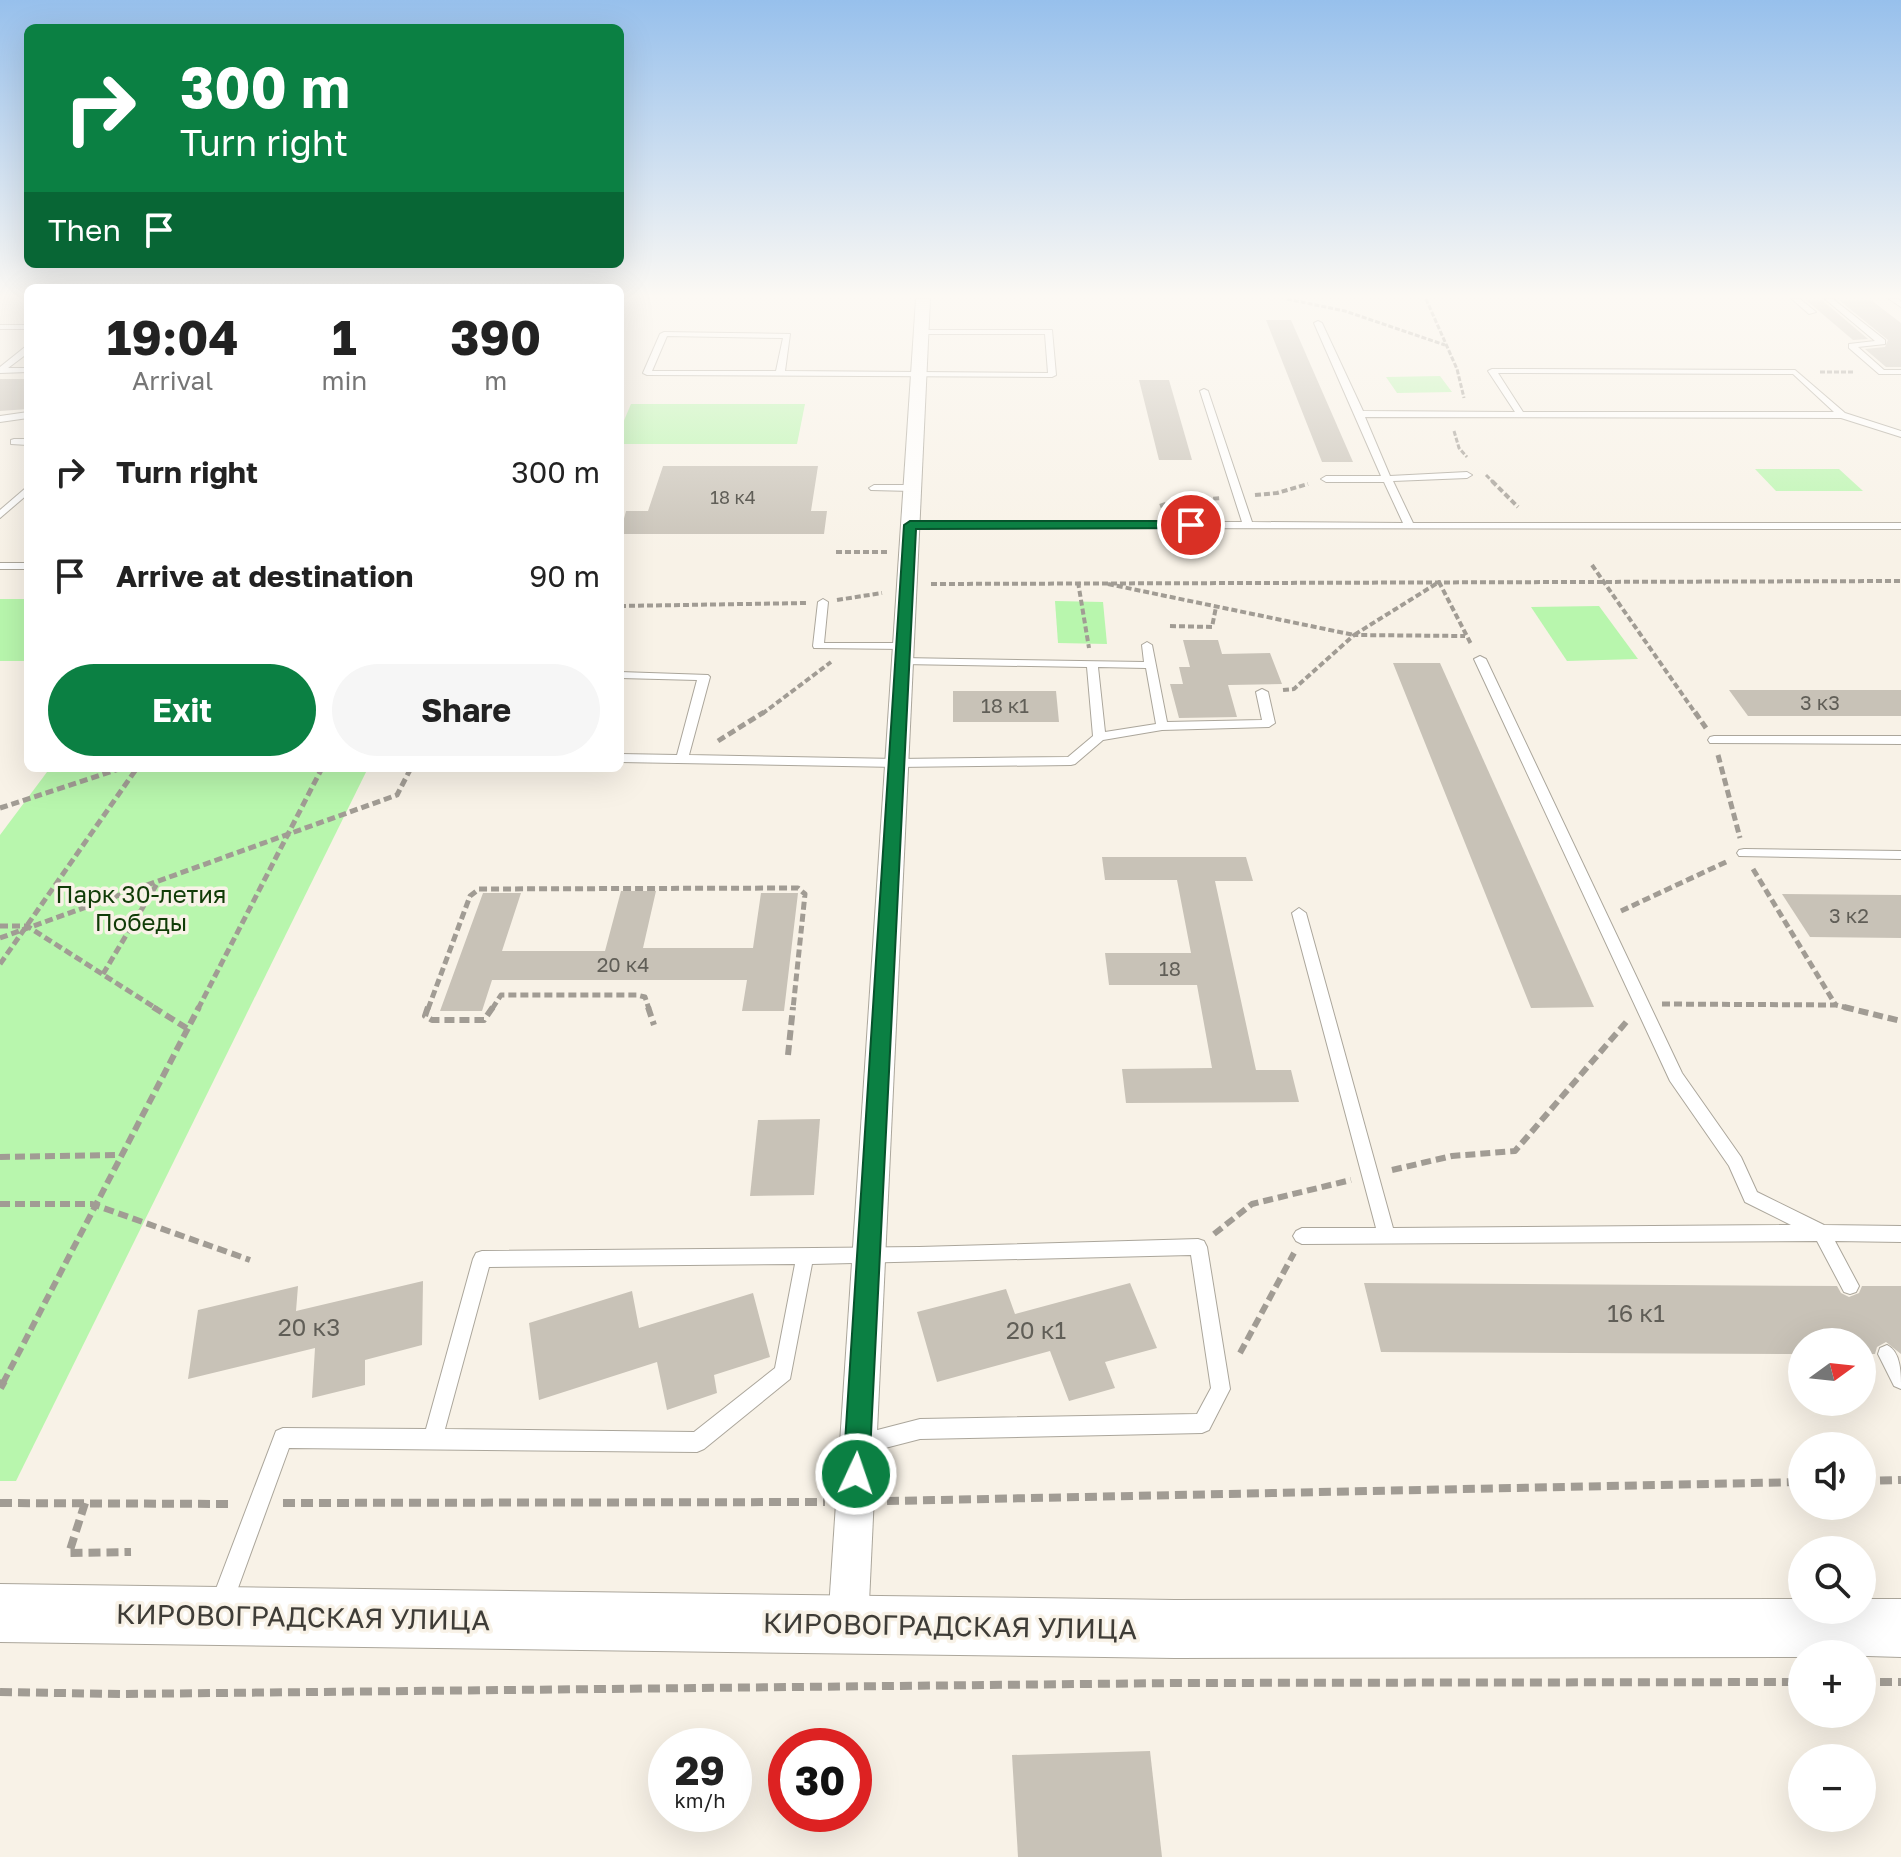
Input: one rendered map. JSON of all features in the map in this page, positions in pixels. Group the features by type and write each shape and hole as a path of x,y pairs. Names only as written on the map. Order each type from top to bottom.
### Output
{"street":[{"path":"848,1624 918,386"},
{"name":"КИРОВОГРАДСКАЯ УЛИЦА","path":"0,1613 1175,1629 1901,1628"}],"lane":[{"path":"1347,386 1409,525"},
{"path":"1502,386 1521,415"},
{"path":"1810,386 1842,415"},
{"path":"1204,391 1248,525"},
{"path":"1360,414 1842,415 1901,434"},
{"path":"0,419 24,416"},
{"path":"14,442 24,442"},
{"path":"1326,479 1467,475"},
{"path":"874,488 912,488"},
{"path":"0,515 24,493"},
{"path":"910,525 1901,526"},
{"path":"0,566 24,566"},
{"path":"823,602 818,646 866,646 902,653 1150,665"},
{"path":"1147,645 1162,726"},
{"path":"1480,659 1676,1077 1735,1162 1751,1197 1822,1233 1850,1286"},
{"path":"1092,664 1099,737"},
{"path":"624,675 704,677 682,759"},
{"path":"624,758 897,763 1071,761 1099,737 1162,726 1269,723 1262,692"},
{"path":"1714,740 1901,740"},
{"path":"1744,853 1901,855"},
{"path":"1299,913 1387,1236"},
{"path":"1302,1236 1901,1234"},
{"path":"433,1439 482,1259 805,1256 1198,1247 1221,1389 1202,1423 920,1429 858,1445"},
{"path":"216,1616 283,1438 697,1442 783,1373 805,1256"},
{"path":"1887,1354 1901,1380"}],"path":[{"path":"1247,496 1277,493 1326,479"},
{"path":"1106,525 1171,502 1231,497"},
{"path":"836,552 897,552"},
{"path":"1592,565 1714,740 1744,853 1836,1005"},
{"path":"624,606 823,602 879,594 907,584 1901,581"},
{"path":"1078,582 1092,664"},
{"path":"1096,582 1354,635 1465,636"},
{"path":"1262,692 1294,689 1354,635 1439,582"},
{"path":"1439,582 1465,636 1480,659"},
{"path":"1170,626 1212,627 1216,607"},
{"path":"682,759 745,727 833,660 866,646"},
{"path":"0,808 110,772"},
{"path":"0,964 134,772"},
{"path":"0,1388 92,1204 188,1029 320,772"},
{"path":"0,938 397,795 409,772"},
{"path":"1602,920 1744,853"},
{"path":"103,974 159,881"},
{"path":"654,1025 645,997 637,995 501,995 484,1020 432,1020 425,1016 470,896 479,889 798,888 805,894 788,1055"},
{"path":"0,926 27,926 188,1029"},
{"path":"1198,1247 1252,1204 1452,1156 1515,1151 1641,1004 1836,1005 1901,1021"},
{"path":"0,1157 119,1155"},
{"path":"0,1204 92,1204 250,1260"},
{"path":"1221,1389 1302,1236"},
{"path":"1876,1481 1901,1480"},
{"path":"0,1503 855,1502 1788,1482"},
{"path":"85,1503 69,1553 131,1552"},
{"path":"0,1692 121,1694 1181,1683 1788,1682"},
{"path":"1876,1682 1901,1682"}],"green space":[{"path":"1392,386 1447,386 1452,392 1397,393"},
{"path":"631,404 805,404 797,444 624,444 624,421"},
{"path":"1755,469 1839,469 1863,491 1776,491"},
{"path":"0,599 24,599 24,661 0,661"},
{"path":"1055,601 1103,602 1107,644 1058,643"},
{"path":"1599,606 1638,659 1567,661 1531,607"},
{"name":"Парк 30-летия Победы","path":"47,772 366,772 16,1481 0,1481 0,835"}],"building":[{"path":"0,386 24,386 24,409 0,411"},
{"path":"1140,386 1171,386 1192,460 1159,460"},
{"path":"1292,386 1320,386 1353,462 1322,462"},
{"path":"663,466 818,466 811,511 827,511 824,534 624,534 626,511 648,511"},
{"path":"1183,640 1218,640 1222,654 1270,653 1282,684 1228,685 1237,717 1179,718 1170,684 1183,684 1179,667 1190,667"},
{"path":"1393,663 1440,663 1594,1007 1531,1008"},
{"path":"1729,690 1901,690 1901,716 1748,716"},
{"path":"953,691 1056,691 1059,722 953,722"},
{"path":"1102,857 1246,857 1253,881 1215,881 1256,1070 1291,1070 1299,1102 1126,1103 1122,1069 1212,1068 1197,985 1109,985 1105,953 1191,953 1177,880 1105,880"},
{"path":"621,891 656,891 643,948 753,948 761,893 798,893 784,1011 742,1011 747,980 492,980 482,1011 440,1011 483,893 521,893 502,951 605,951"},
{"path":"1782,894 1901,895 1901,938 1810,937"},
{"path":"820,1119 814,1195 750,1196 758,1120"},
{"path":"423,1281 422,1345 365,1360 365,1385 312,1398 315,1348 188,1379 198,1310 298,1286 296,1311"},
{"path":"1130,1283 1157,1348 1105,1362 1115,1388 1069,1401 1050,1351 937,1382 917,1312 1006,1289 1015,1314"},
{"path":"1364,1283 1837,1286 1841,1293 1849,1297 1859,1293 1862,1286 1901,1286 1901,1354 1886,1342 1876,1350 1876,1328 1788,1328 1788,1354 1381,1352"},
{"path":"632,1291 639,1328 753,1293 770,1357 714,1375 717,1393 667,1410 657,1362 539,1400 529,1323"},
{"path":"1150,1751 1162,1857 1018,1857 1012,1755"}],"route":[{"path":"856,1474 910,525 1191,525"}]}
